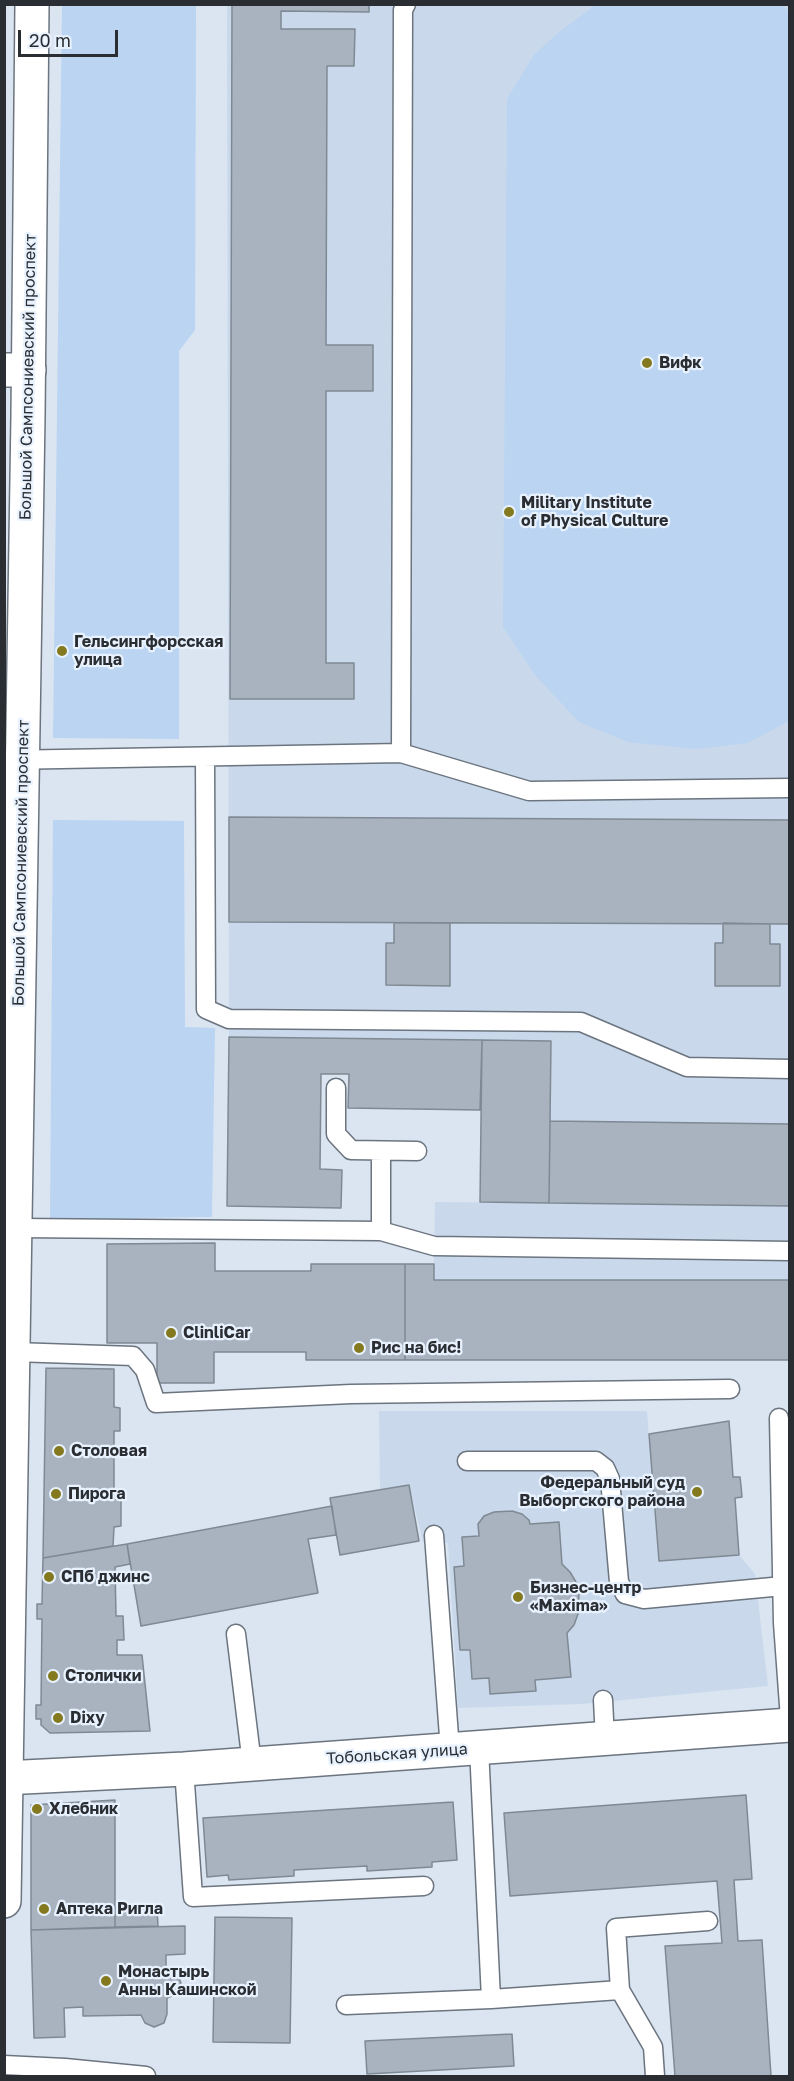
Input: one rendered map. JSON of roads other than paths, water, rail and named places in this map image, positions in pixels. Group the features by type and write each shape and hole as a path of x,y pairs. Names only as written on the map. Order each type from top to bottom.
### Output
{"main road":[{"name":"Большой Сампсониевский проспект","path":"4,1901 14,1352 10,1297 16,1228 13,802 17,370 32,4"},
{"name":"Тобольская улица","path":"6,1778 184,1769 789,1725"}],"lane":[{"path":"401,753 403,10 406,4"},
{"path":"14,761 401,753 529,791 789,788"},
{"path":"205,757 206,1009 229,1019 581,1022 687,1067 789,1069"},
{"path":"336,1088 336,1134 351,1150 417,1151"},
{"path":"381,1151 381,1231"},
{"path":"16,1228 381,1231 434,1246 789,1251"},
{"path":"14,1352 133,1356 145,1370 156,1403 351,1394 730,1389"},
{"path":"778,1418 789,1719"},
{"path":"467,1461 596,1461 605,1468 610,1479 619,1582 625,1594 644,1599 783,1586"},
{"path":"434,1535 464,1749 491,1999"},
{"path":"236,1634 252,1764"},
{"path":"603,1700 605,1739"},
{"path":"184,1769 193,1897 424,1886"},
{"path":"655,2076 653,2048 620,1990 616,1928 708,1921"},
{"path":"346,2005 491,1999 620,1990"},
{"path":"4,2065 146,2076"}],"place":[{"name":"Вифк","path":"647,363"},
{"name":"Military Institute of Physical Culture","path":"509,512"},
{"name":"Гельсингфорсская улица","path":"62,651"},
{"name":"ClinliCar","path":"171,1333"},
{"name":"Рис на бис!","path":"359,1348"},
{"name":"Столовая","path":"59,1451"},
{"name":"Федеральный суд Выборгского района","path":"697,1492"},
{"name":"Пирога","path":"56,1494"},
{"name":"СПб джинс","path":"49,1577"},
{"name":"Бизнес-центр «Maxima»","path":"518,1597"},
{"name":"Столички","path":"53,1676"},
{"name":"Dixy","path":"58,1718"},
{"name":"Хлебник","path":"37,1809"},
{"name":"Аптека Ригла","path":"44,1909"},
{"name":"Монастырь Анны Кашинской","path":"106,1981"}]}
